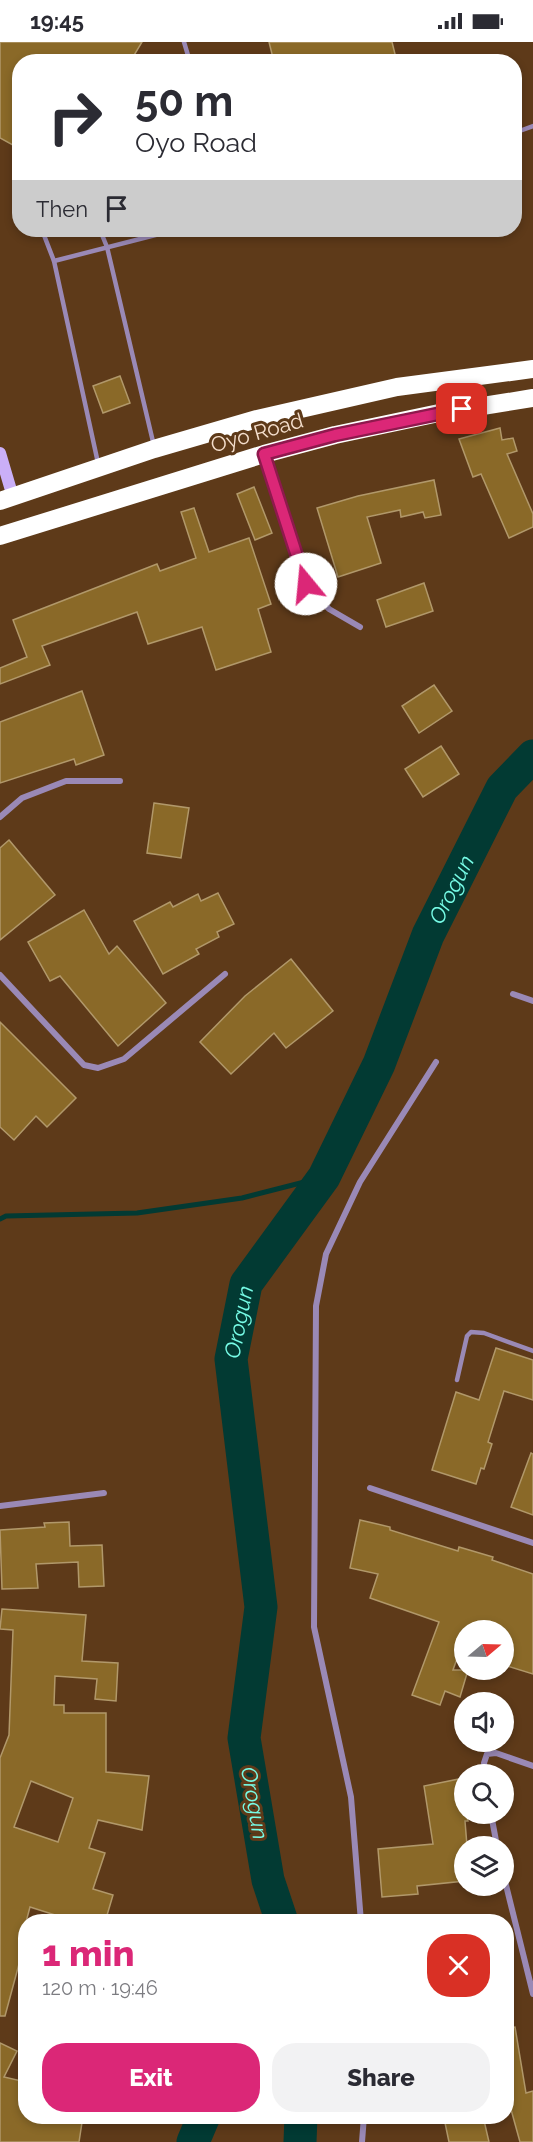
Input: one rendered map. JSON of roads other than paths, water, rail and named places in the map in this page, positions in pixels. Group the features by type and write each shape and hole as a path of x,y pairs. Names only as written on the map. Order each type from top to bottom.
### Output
{"highway":[{"name":"Oyo Road","path":"7,499 154,449 257,419 397,387 533,369"},
{"name":"Oyo Road","path":"0,536 264,454 335,435 439,413 533,399"},
{"path":"329,403 335,435"}],"street":[{"path":"0,453 7,499"},
{"path":"264,454 306,584 328,609 360,627"},
{"path":"0,817 22,798 66,781 120,781"},
{"path":"0,975 84,1065 98,1068 124,1059 225,974"},
{"path":"513,994 533,1001"},
{"path":"360,1914 351,1797 314,1627 316,1306 326,1254 360,1182 436,1062"},
{"path":"370,1488 533,1543"},
{"path":"0,1506 104,1493"},
{"path":"484,1764 487,1754 496,1753 533,1766"},
{"path":"509,1896 513,1914"},
{"path":"514,1917 533,1994"},
{"path":"362,2142 363,2124"}],"lane":[{"path":"45,237 54,261 99,467"},
{"path":"102,237 154,449"},
{"path":"54,261 147,237"},
{"path":"457,1380 467,1336 471,1332 484,1333 533,1351"}],"waterway":[{"name":"Orogun","path":"279,1914 268,1880 244,1738 261,1607 231,1359 246,1284 324,1177 379,1064 428,935 502,788 533,756"},
{"path":"0,1219 6,1216 137,1213 242,1198 324,1177"},
{"path":"193,2142 201,2124"},
{"name":"Orogun","path":"300,2142 301,2124"}]}
